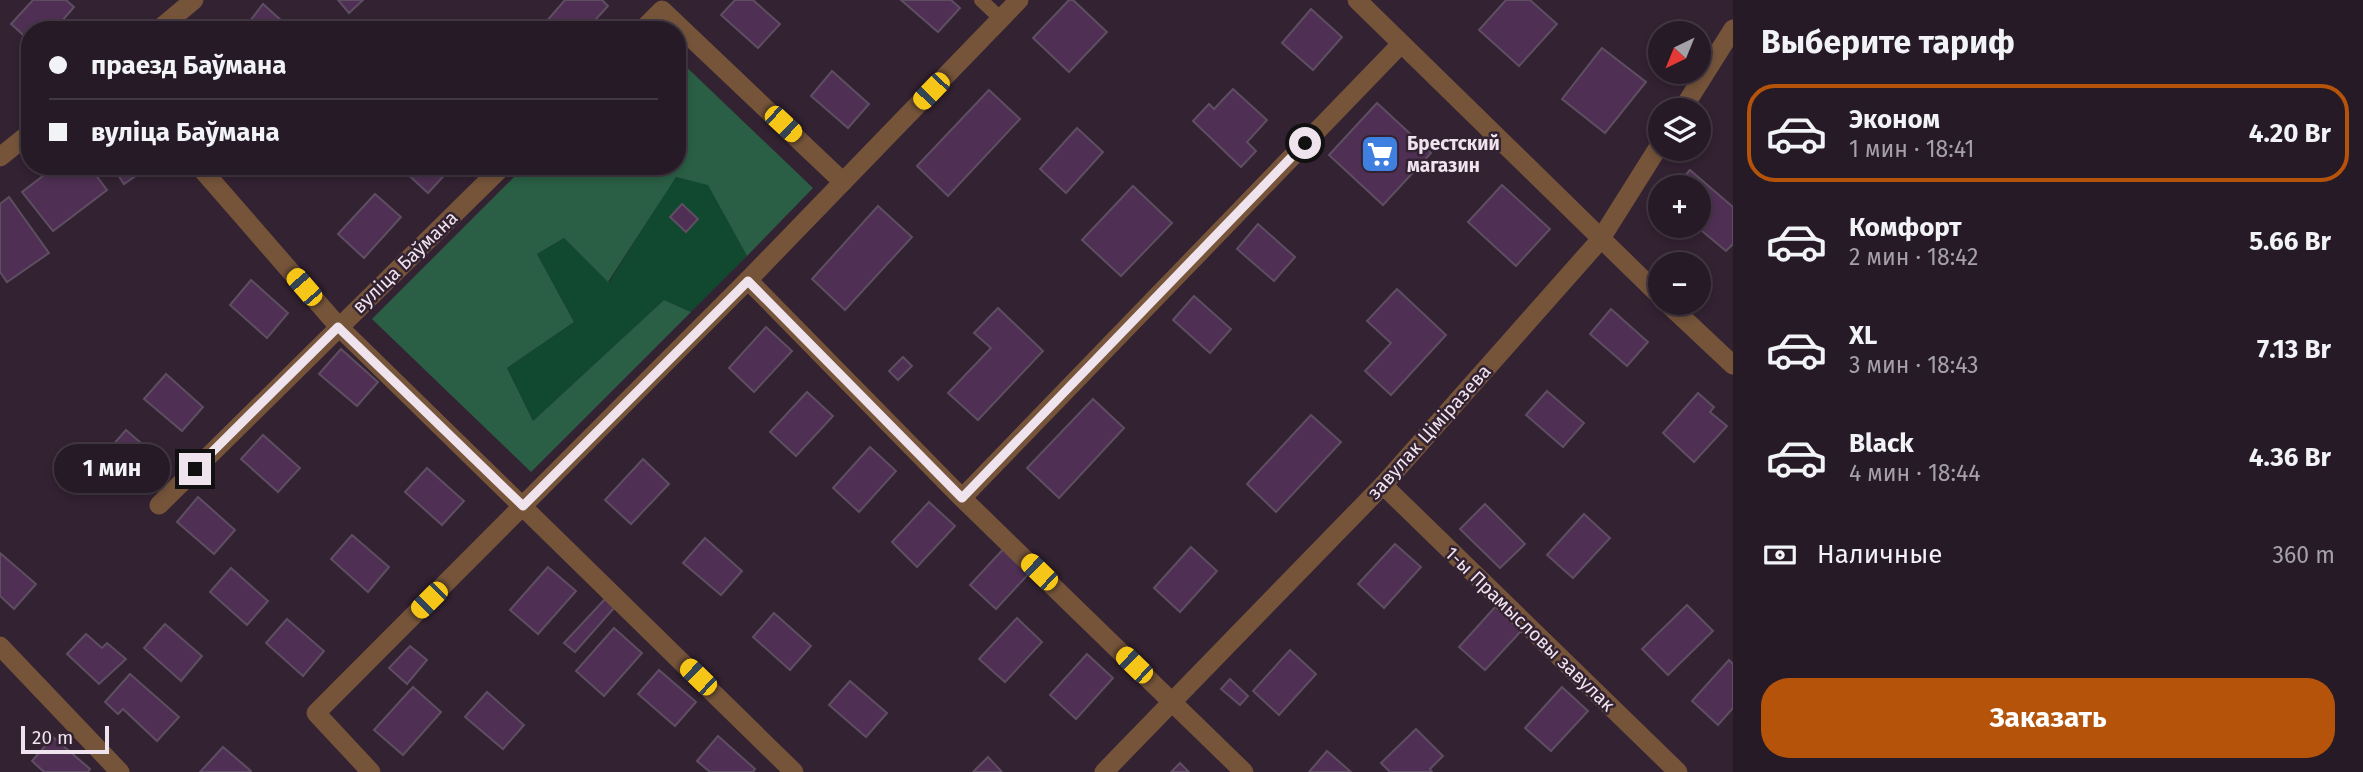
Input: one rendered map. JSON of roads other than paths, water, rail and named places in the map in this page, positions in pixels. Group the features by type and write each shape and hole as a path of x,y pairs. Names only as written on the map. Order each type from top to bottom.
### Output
{"street":[{"path":"169,21 194,0"},
{"path":"371,772 316,713 748,281 1019,0"},
{"path":"1357,0 1648,285"},
{"path":"651,21 662,10 674,21"},
{"path":"1690,98 1733,29"},
{"path":"686,33 844,181"},
{"path":"962,498 1401,44"},
{"path":"0,157 21,140"},
{"name":"завулак Ціміразева","path":"1104,772 1383,485 1600,240 1650,161"},
{"path":"207,175 338,327 794,772"},
{"name":"вуліца Баўмана","path":"159,505 493,175"},
{"path":"748,281 962,498 1244,772"},
{"path":"1680,315 1733,365"},
{"name":"1-ы Прамысловы завулак","path":"1383,485 1678,772"},
{"path":"0,646 120,772"}],"lane":[{"path":"981,0 1001,19"}],"place":[{"name":"Брестский магазин","path":"1380,154"}]}
